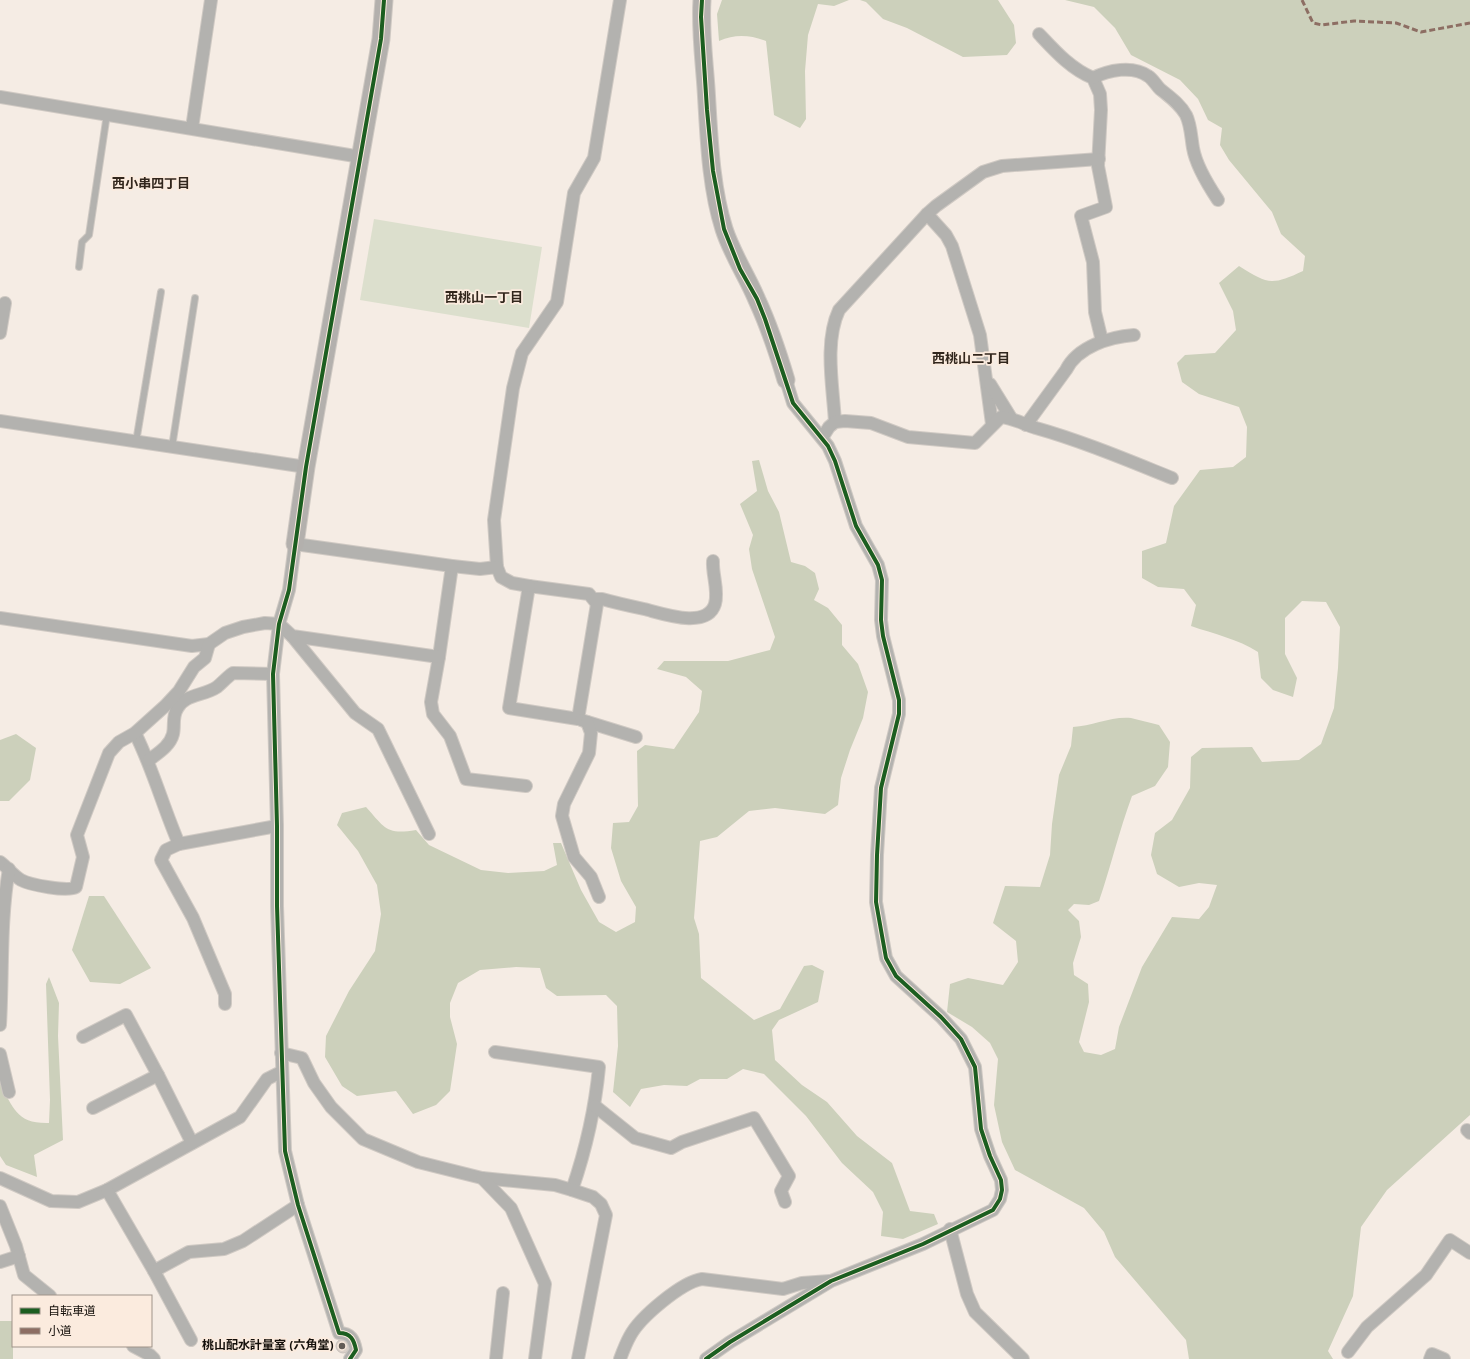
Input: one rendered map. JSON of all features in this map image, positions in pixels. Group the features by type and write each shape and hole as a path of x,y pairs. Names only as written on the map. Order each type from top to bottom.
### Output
{"street":[{"path":"192,128 211,0"},
{"path":"350,1359 356,1350 355,1342 350,1336 340,1333 298,1205 285,1151 281,1072 273,674 279,624 289,590 306,467 381,39 384,0"},
{"path":"598,897 591,877 574,857 562,816 564,804 589,753 591,733 583,720 597,604 595,599 590,594 512,583 501,577 497,567 494,520 513,388 522,354 557,302 574,193 594,158 620,0"},
{"path":"702,0 701,17 707,110 718,207 724,229 740,269 762,312 793,403 828,446 835,461 856,526 878,565 882,580 881,620 883,636 899,700 899,714 881,788 877,855 876,902 886,958 896,976 941,1017 961,1039 975,1067 981,1129 990,1156 1002,1180 1000,1199 993,1210 950,1229 923,1244 831,1281 730,1342 706,1359"},
{"path":"1039,34 1068,63 1084,75 1093,78 1103,73 1136,70 1148,76 1159,88 1178,103 1186,116 1193,138 1193,148 1199,165 1218,200"},
{"path":"1093,78 1100,94 1098,166 1106,207 1081,216 1093,262 1095,312 1102,341"},
{"path":"0,97 361,157"},
{"path":"835,422 831,351 833,323 839,310 927,214 973,178 989,170 1002,166 1099,159"},
{"path":"927,214 946,235 952,246 980,335 992,424"},
{"path":"0,333 5,303"},
{"path":"1026,425 1066,370 1071,360 1102,341 1134,335"},
{"path":"984,372 999,400 1011,418"},
{"path":"822,438 829,427 835,422 845,421 872,423 908,437 975,443 992,424 1001,417 1011,418 1026,425 1068,437 1172,478"},
{"path":"0,421 306,467"},
{"path":"295,544 452,566 480,569 497,567"},
{"path":"595,599 602,599 673,618 700,616 706,614 715,605 716,596 712,573 712,561"},
{"path":"452,566 431,702 433,714 450,736 466,778 526,786"},
{"path":"529,586 509,708 583,720 636,737"},
{"path":"0,618 192,646 209,644 225,633 243,627 265,623 279,624 292,636 355,713 378,729 429,834"},
{"path":"292,636 439,657"},
{"path":"4,865 21,880 64,890 72,890 76,887 81,872 83,858 77,835 109,753 119,742 135,733 179,691 194,667 205,658 209,644"},
{"path":"149,760 165,748 173,733 173,722 177,708 193,695 206,693 233,673 273,674"},
{"path":"135,733 149,760 170,824 179,844"},
{"path":"225,1004 225,994 193,918 161,860 166,850 179,844 277,826"},
{"path":"0,1024 2,985 2,920 5,885 4,865"},
{"path":"83,1037 126,1015 192,1144"},
{"path":"495,1052 599,1067 595,1106 572,1190"},
{"path":"281,1053 302,1058 314,1083 331,1107 363,1139 418,1162 482,1178 555,1185 593,1197 601,1204 606,1215 578,1359"},
{"path":"0,1054 9,1092"},
{"path":"0,1178 51,1201 78,1202 107,1190 240,1117 267,1080 281,1072"},
{"path":"93,1108 158,1075"},
{"path":"595,1106 635,1138 671,1148 682,1142 754,1118 789,1176 781,1191 785,1202"},
{"path":"482,1178 511,1208 545,1284 535,1359"},
{"path":"107,1190 154,1271 191,1340"},
{"path":"154,1271 190,1252 224,1249 243,1241 298,1205"},
{"path":"0,1206 20,1256 24,1275 49,1295"},
{"path":"950,1229 967,1294 975,1312 1023,1359"},
{"path":"1348,1352 1367,1327 1426,1275 1450,1240 1470,1253"},
{"path":"0,1262 20,1256"},
{"path":"620,1359 630,1335 653,1309 692,1281 702,1279 783,1289 802,1283 831,1281"},
{"path":"496,1359 503,1293"},
{"path":"135,1347 150,1355 154,1359"},
{"path":"1430,1359 1432,1354 1444,1359"}],"lane":[{"path":"79,267 82,242 89,235 107,114"},
{"path":"136,442 161,292"},
{"path":"172,447 195,298"}],"green space":[{"path":"722,0 849,0 834,6 818,4 808,35 805,71 806,119 800,128 774,115 766,41 754,37 737,36 719,41 717,14"},
{"path":"860,0 998,0 1014,25 1016,43 1007,55 963,57 907,28 883,19 866,2"},
{"path":"1065,0 1470,0 1470,1115 1387,1190 1361,1227 1353,1296 1328,1351 1333,1359 1189,1359 1186,1340 1115,1257 1104,1232 1084,1208 1015,1170 1002,1142 994,1105 998,1059 990,1043 972,1027 947,1012 950,984 968,978 1003,985 1018,962 1016,941 993,923 1005,886 1040,887 1050,855 1052,824 1059,775 1071,746 1073,727 1117,718 1131,718 1159,725 1170,742 1168,767 1155,786 1132,796 1099,901 1089,905 1074,904 1068,910 1079,921 1081,937 1073,963 1074,975 1088,984 1089,1002 1079,1042 1084,1052 1101,1055 1115,1049 1119,1027 1142,967 1172,917 1199,919 1209,907 1217,885 1199,883 1179,887 1157,874 1151,855 1155,833 1172,820 1190,788 1191,757 1202,748 1252,747 1262,762 1299,760 1321,744 1334,708 1340,627 1326,602 1302,601 1285,618 1285,654 1297,678 1293,697 1273,690 1261,678 1258,652 1234,640 1191,626 1196,605 1184,589 1158,587 1142,578 1142,551 1166,543 1174,506 1200,470 1233,467 1246,457 1247,427 1239,407 1199,394 1182,382 1177,363 1185,355 1215,353 1236,330 1233,311 1219,283 1239,266 1264,279 1276,281 1303,271 1305,256 1281,234 1272,212 1229,160 1220,145 1222,128 1208,120 1198,99 1180,80 1131,55 1115,28 1094,7"},
{"path":"374,219 542,247 529,328 360,300"},
{"path":"759,460 768,491 779,512 791,562 805,566 815,573 819,589 814,600 828,608 842,625 842,645 858,664 868,692 863,718 841,778 838,805 825,814 775,808 749,811 717,837 700,841 694,918 699,934 701,978 754,1020 780,1009 804,966 812,965 824,971 818,1002 779,1020 772,1030 775,1060 802,1085 827,1102 857,1136 892,1163 910,1211 934,1214 938,1224 903,1239 881,1236 883,1212 873,1192 842,1163 806,1116 764,1074 743,1069 727,1079 700,1079 687,1086 664,1085 641,1089 630,1107 613,1092 618,1046 617,1006 606,995 557,996 546,988 540,968 516,967 480,970 458,983 450,1003 450,1017 457,1044 450,1091 436,1105 413,1114 396,1091 357,1096 342,1086 325,1057 326,1036 349,991 375,951 381,914 377,885 358,851 337,825 342,813 366,807 382,825 387,828 398,831 416,830 429,845 481,870 508,873 544,871 557,865 553,843 561,843 581,890 599,922 616,932 635,922 636,907 621,881 611,848 613,823 629,822 638,806 637,751 645,745 674,749 699,712 702,691 686,677 657,669 664,661 728,661 770,650 775,637 752,569 749,549 753,535 740,504 757,491 752,461"},
{"path":"16,734 36,748 30,780 9,801 0,801 0,740"},
{"path":"89,896 104,896 151,968 120,984 90,982 72,950"},
{"path":"49,977 59,1003 58,1036 63,1140 34,1155 37,1177 6,1165 0,1156 0,1083 17,1113 30,1121 49,1123 50,1100 46,984"},
{"path":"0,1321 12,1321 13,1359 0,1359"}],"building":[{"name":"桃山配水計量室 (六角堂)","path":"343,1339 348,1341 350,1346 348,1351 343,1353 338,1351 336,1346 338,1341"}],"marked path":[{"path":"1302,0 1313,23 1322,25 1354,21 1396,23 1421,32 1470,23"}],"cycle path":[{"path":"350,1359 356,1350 354,1343 349,1336 339,1333 298,1205 285,1151 277,906 277,826 273,674 279,624 289,590 306,467 381,39 384,0"},
{"path":"702,0 701,17 707,110 713,171 724,229 740,269 757,299 765,319 793,403 828,446 835,461 856,526 878,565 882,580 881,620 883,636 899,700 899,714 881,788 877,855 876,902 886,958 896,976 941,1017 961,1039 975,1067 981,1129 990,1156 1001,1180 1002,1190 1000,1199 993,1210 923,1244 831,1281 730,1342 706,1359"}],"place":[{"name":"桃山配水計量室 (六角堂)","path":"342,1346"}],"district":[{"name":"西小串四丁目","path":"151,185"},
{"name":"西桃山一丁目","path":"484,299"},
{"name":"西桃山二丁目","path":"971,360"}]}
